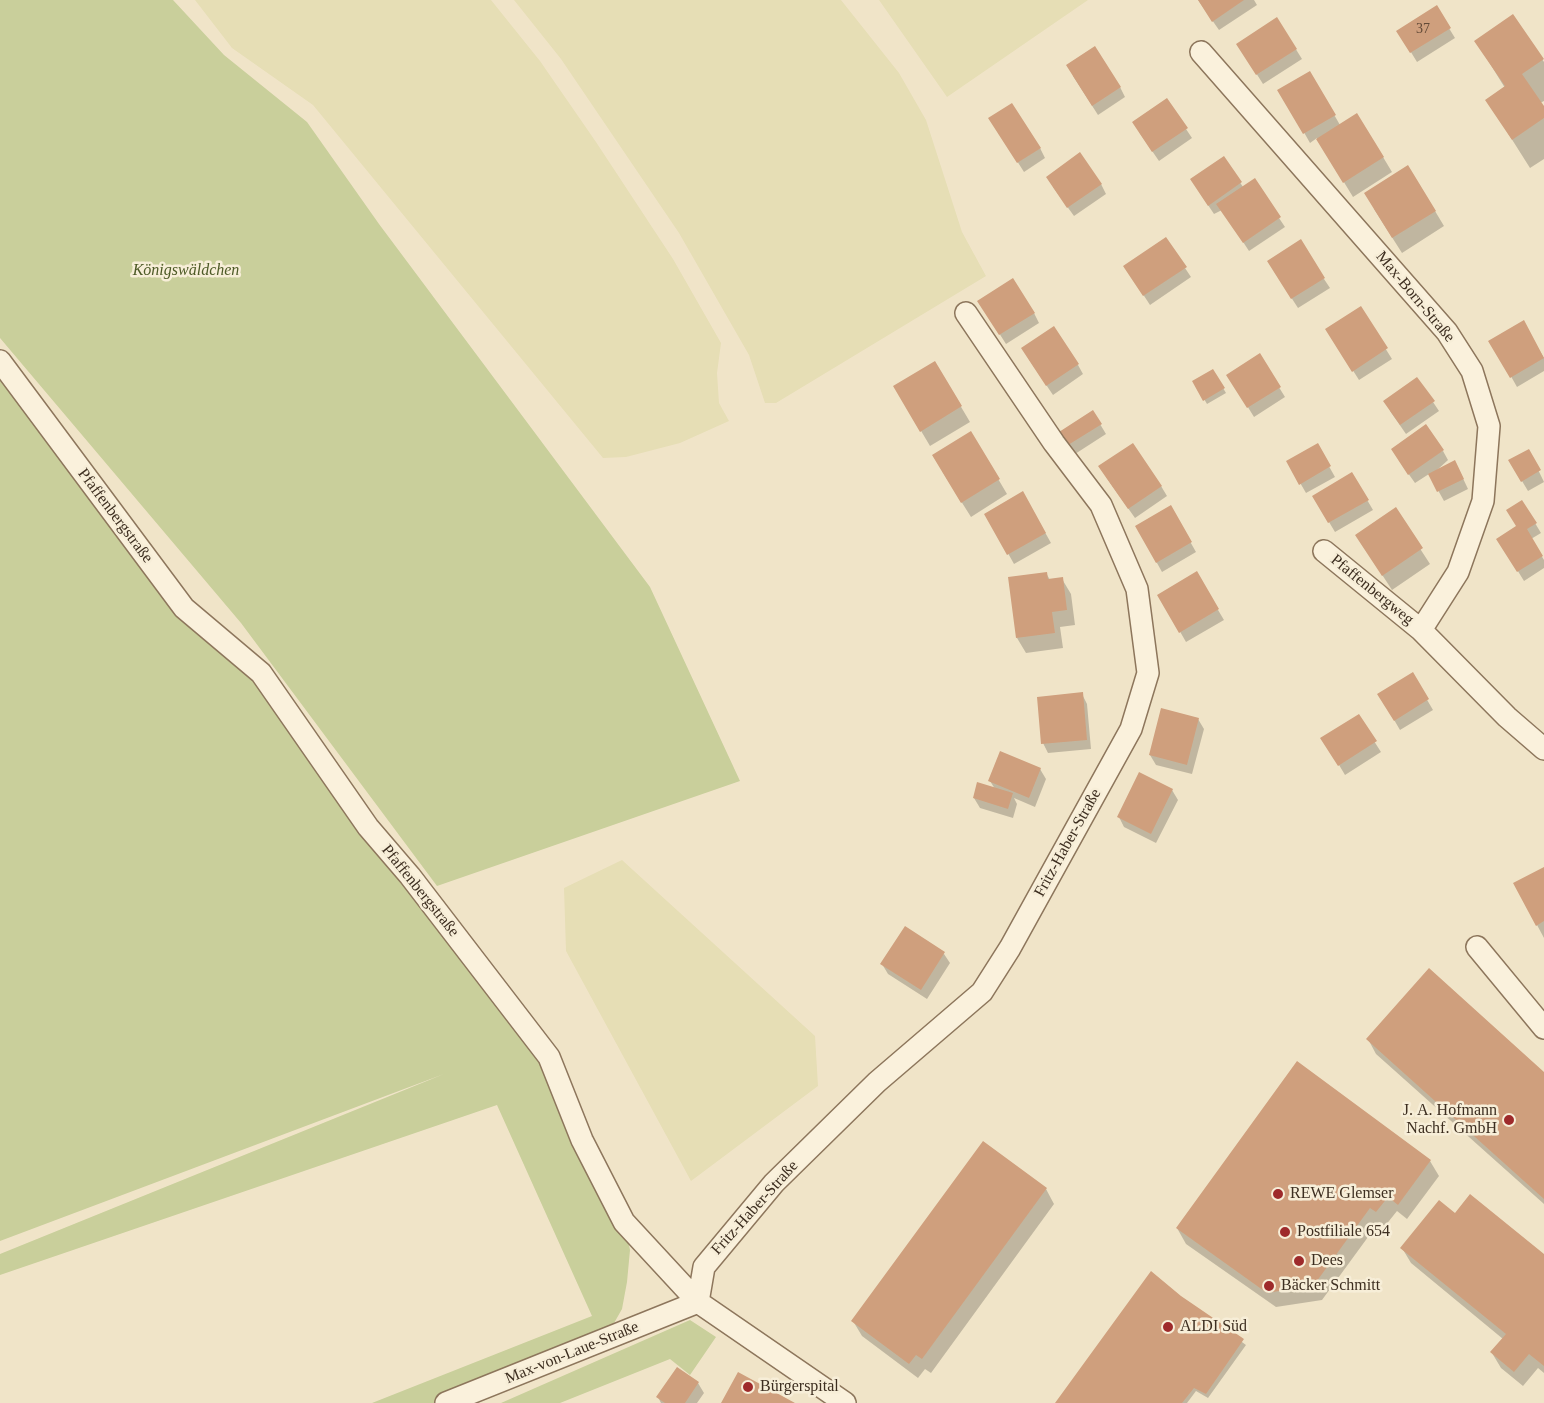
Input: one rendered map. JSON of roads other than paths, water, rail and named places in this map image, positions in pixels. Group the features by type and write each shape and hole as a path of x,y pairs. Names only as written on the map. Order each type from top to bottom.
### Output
{"street":[{"name":"Max-Born-Straße","path":"1201,52 1447,332 1472,371 1489,426 1483,501 1458,573 1421,630"},
{"name":"Fritz-Haber-Straße","path":"698,1302 704,1267 774,1183 877,1082 982,992 1010,948 1131,729 1148,673 1137,589 1101,505 1054,443 966,313"},
{"name":"Pfaffenbergstraße","path":"0,361 184,608 261,673 368,827 410,876 549,1057 582,1140 624,1221 698,1302 844,1403"},
{"name":"Pfaffenbergweg","path":"1324,551 1421,630"},
{"path":"1421,630 1507,717 1544,749"},
{"path":"1477,947 1544,1028"},
{"name":"Max-von-Laue-Straße","path":"446,1403 698,1302"}],"place":[{"name":"J. A. Hofmann Nachf. GmbH","path":"1509,1120"},
{"name":"REWE Glemser","path":"1278,1194"},
{"name":"Postfiliale 654","path":"1285,1232"},
{"name":"Dees","path":"1299,1261"},
{"name":"Bäcker Schmitt","path":"1269,1286"},
{"name":"ALDI Süd","path":"1168,1327"},
{"name":"Bürgerspital","path":"748,1387"}],"park label":[{"name":"Königswäldchen","path":"186,271"}]}
